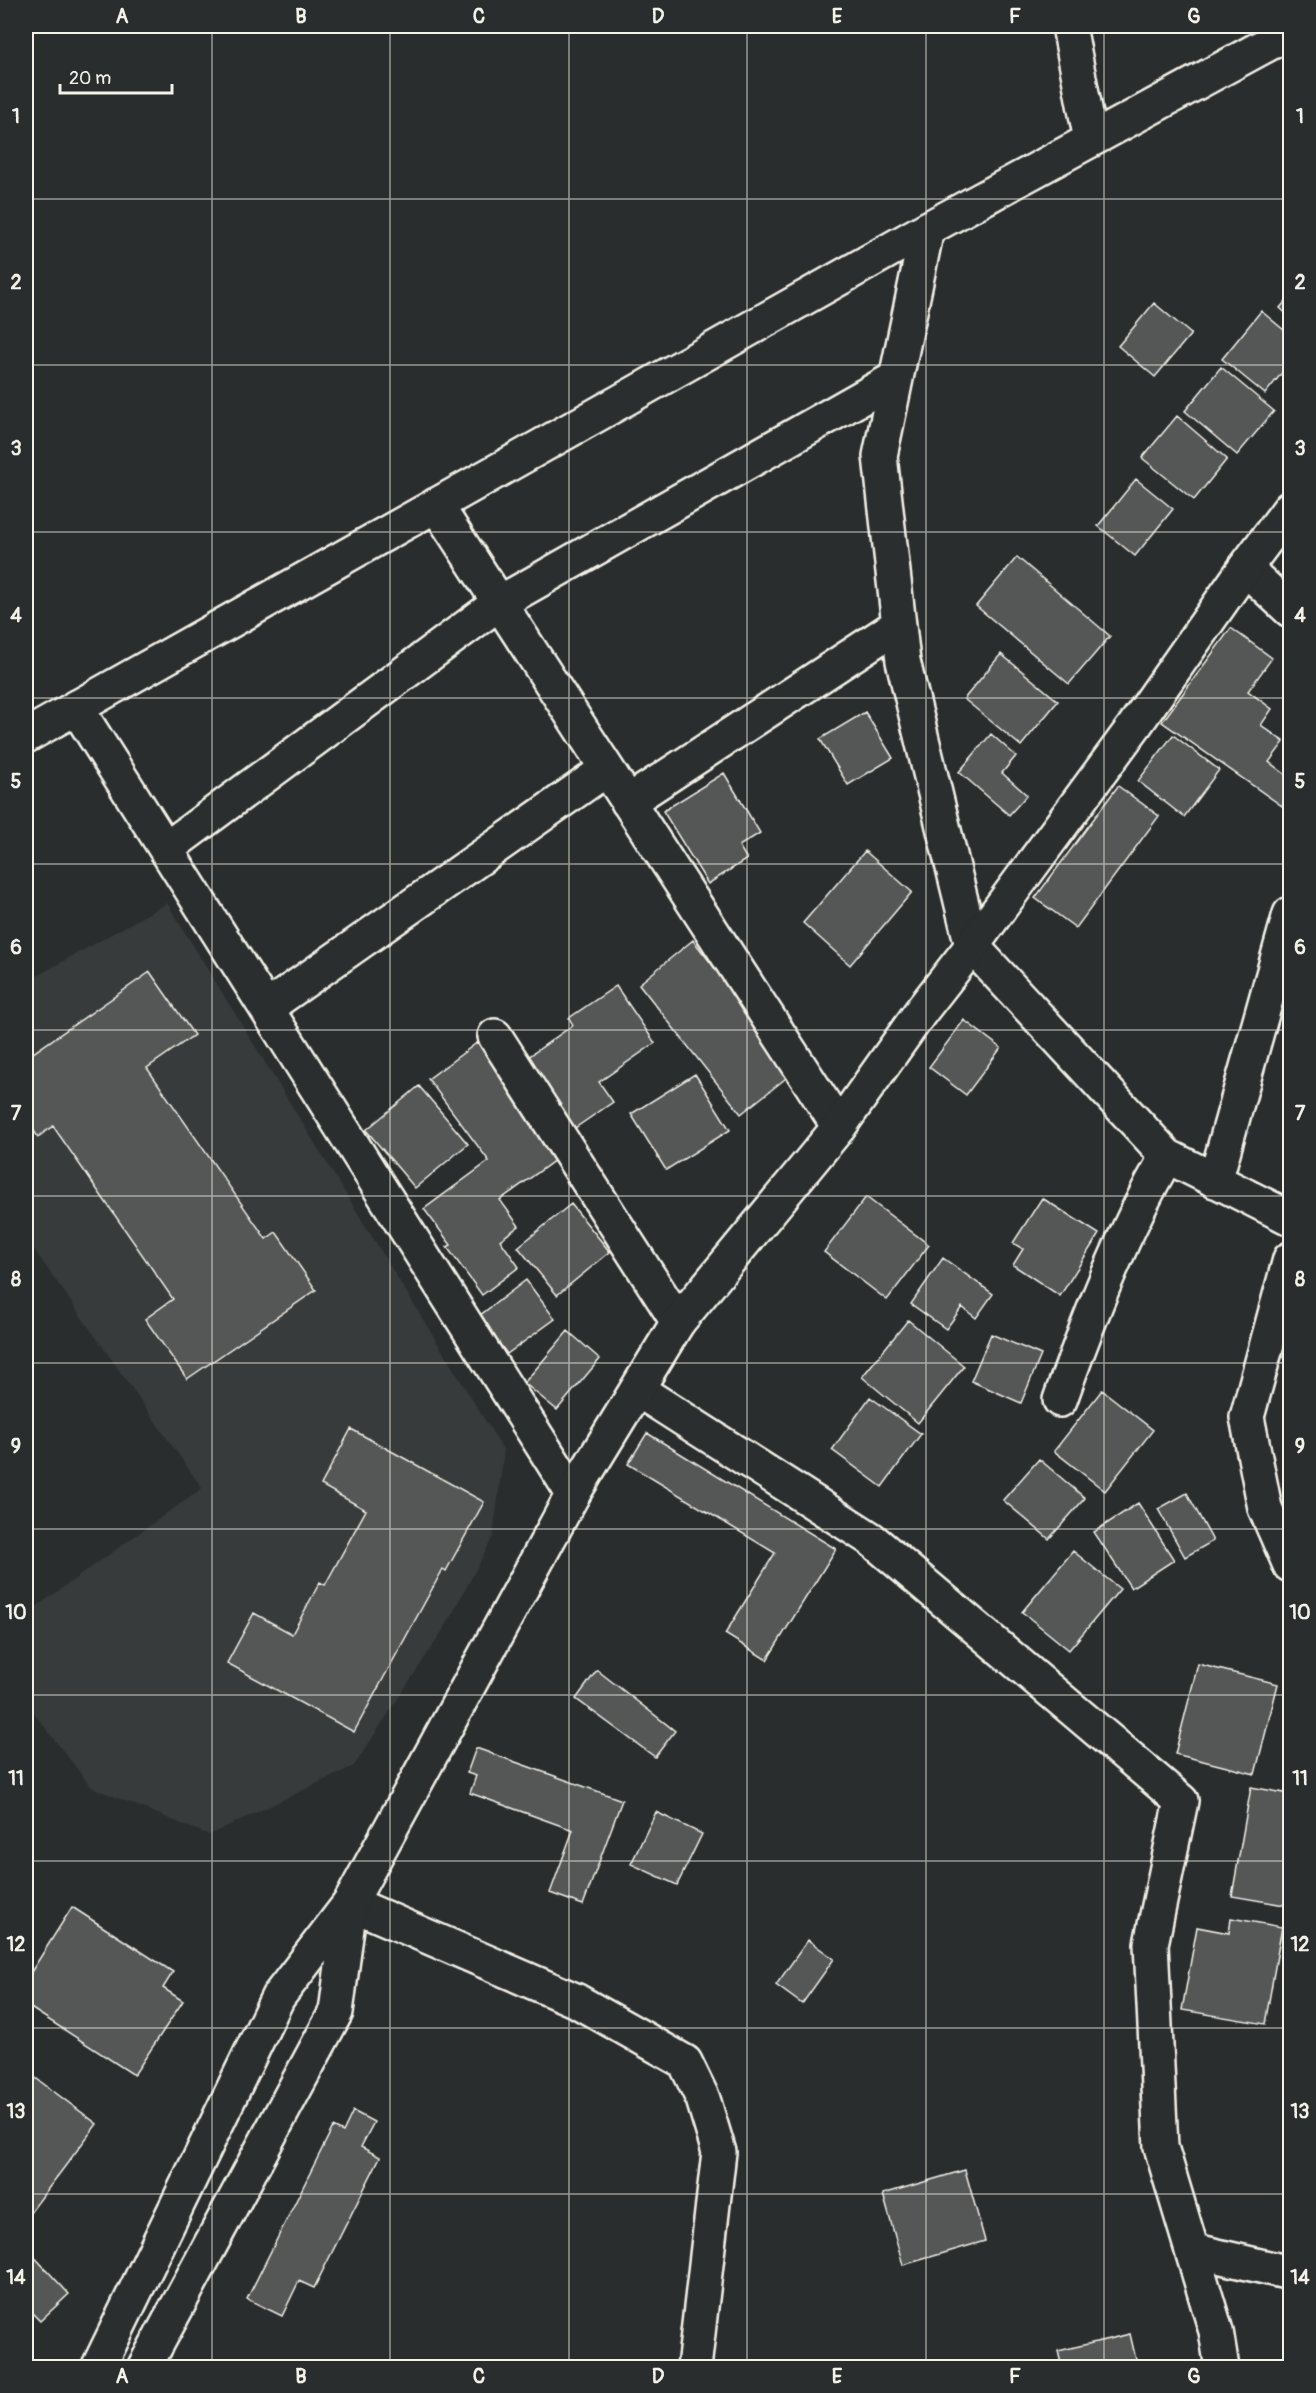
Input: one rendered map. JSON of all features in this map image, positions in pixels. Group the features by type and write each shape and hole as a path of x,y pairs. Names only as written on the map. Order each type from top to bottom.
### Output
{"street":[{"path":"1069,26 1091,140"},
{"path":"26,736 927,229 1290,32"},
{"path":"927,229 880,456 903,661 972,946 1167,1156 1290,1218"},
{"path":"166,849 500,603 896,378"},
{"path":"436,505 839,1127"},
{"path":"98,2367 278,1997 350,1903 573,1494 678,1322 839,1127 921,1010 972,946 1135,725 1290,508"},
{"path":"1245,568 1290,610"},
{"path":"628,802 898,625"},
{"path":"76,707 573,1494"},
{"path":"266,1008 607,770"},
{"path":"1215,1181 1290,914"},
{"path":"495,1036 678,1322"},
{"path":"1060,1400 1088,1322 1110,1270 1147,1189 1167,1156"},
{"path":"1290,1259 1247,1417 1265,1508 1290,1565"},
{"path":"638,1390 871,1539 1181,1801 1151,1944 1161,2147 1216,2331 1222,2367"},
{"path":"144,2367 336,2012 350,1903"},
{"path":"350,1903 577,2001 686,2062 703,2099 719,2152 694,2367"},
{"path":"1191,2250 1290,2273"}],"shaded area":[{"path":"167,903 504,1451 493,1537 447,1624 354,1766 209,1835 91,1787 26,1703 26,1614 202,1488 26,1238 26,982"}],"building":[{"path":"1290,296 1290,317 1280,308"},
{"path":"1154,303 1191,334 1155,377 1118,346"},
{"path":"1261,311 1290,335 1290,363 1265,394 1222,359"},
{"path":"1221,367 1274,411 1237,455 1185,411"},
{"path":"1177,416 1227,459 1194,500 1142,458"},
{"path":"1136,479 1173,509 1135,556 1098,526"},
{"path":"1017,557 1110,636 1069,684 976,606"},
{"path":"1231,628 1272,658 1248,691 1272,709 1261,725 1284,742 1269,762 1290,778 1290,794 1282,806 1162,722"},
{"path":"1001,654 1058,701 1021,746 964,699"},
{"path":"865,712 893,758 848,785 820,739"},
{"path":"991,734 1016,756 1002,773 1027,795 1009,815 959,772"},
{"path":"1173,735 1219,770 1184,817 1138,781"},
{"path":"724,773 760,833 739,846 747,859 708,884 663,811"},
{"path":"1118,786 1159,816 1076,928 1035,898"},
{"path":"865,851 912,892 850,965 803,923"},
{"path":"693,940 795,1071 741,1114 639,984"},
{"path":"150,972 194,1035 147,1068 266,1239 276,1232 316,1290 187,1379 145,1319 173,1299 53,1126 38,1137 26,1119 26,1058"},
{"path":"616,986 655,1043 599,1082 613,1102 572,1130 524,1060 573,1025 569,1018"},
{"path":"964,1020 1001,1048 966,1095 929,1067"},
{"path":"478,1042 562,1155 500,1200 519,1226 500,1240 519,1267 482,1295 447,1247 451,1245 424,1209 489,1161 428,1079"},
{"path":"695,1074 730,1130 666,1170 631,1114"},
{"path":"419,1086 468,1144 415,1188 366,1130"},
{"path":"866,1197 929,1245 887,1300 824,1252"},
{"path":"1042,1198 1099,1234 1060,1296 1013,1265 1023,1249 1013,1243"},
{"path":"571,1204 610,1252 557,1295 518,1247"},
{"path":"943,1258 993,1294 976,1318 962,1307 946,1329 911,1304"},
{"path":"526,1280 555,1319 507,1354 479,1316"},
{"path":"908,1320 964,1366 918,1423 862,1377"},
{"path":"568,1331 600,1359 557,1410 524,1383"},
{"path":"991,1334 1041,1355 1021,1403 971,1381"},
{"path":"1102,1390 1153,1430 1105,1491 1054,1451"},
{"path":"870,1397 921,1434 882,1487 832,1450"},
{"path":"351,1429 484,1502 446,1571 443,1569 354,1732 227,1663 254,1613 292,1634 320,1582 325,1585 366,1510 321,1485"},
{"path":"647,1433 836,1549 767,1660 725,1634 775,1553 628,1464"},
{"path":"1039,1459 1085,1498 1049,1539 1003,1500"},
{"path":"1187,1493 1213,1541 1185,1557 1158,1509"},
{"path":"1138,1503 1174,1560 1131,1588 1094,1532"},
{"path":"1073,1551 1120,1589 1069,1650 1022,1612"},
{"path":"1198,1664 1278,1684 1255,1774 1175,1754"},
{"path":"597,1670 675,1731 655,1757 576,1699"},
{"path":"476,1748 622,1800 583,1905 550,1893 573,1830 470,1793 476,1776 467,1773"},
{"path":"1251,1787 1290,1794 1290,1906 1232,1896"},
{"path":"656,1812 702,1834 677,1885 631,1864"},
{"path":"72,1907 173,1972 163,1988 183,2001 134,2075 26,2005 26,1980"},
{"path":"1231,1918 1282,1927 1265,2024 1182,2010 1197,1927 1229,1933"},
{"path":"808,1940 834,1959 802,2004 776,1985"},
{"path":"29,2073 97,2124 26,2218 26,2078"},
{"path":"353,2111 374,2122 361,2147 380,2157 314,2288 299,2281 282,2316 247,2299 333,2127 343,2132"},
{"path":"965,2170 985,2241 903,2265 883,2194"},
{"path":"26,2248 69,2294 40,2321 31,2312 26,2317"},
{"path":"1130,2334 1138,2368 1062,2368 1058,2351"}]}
